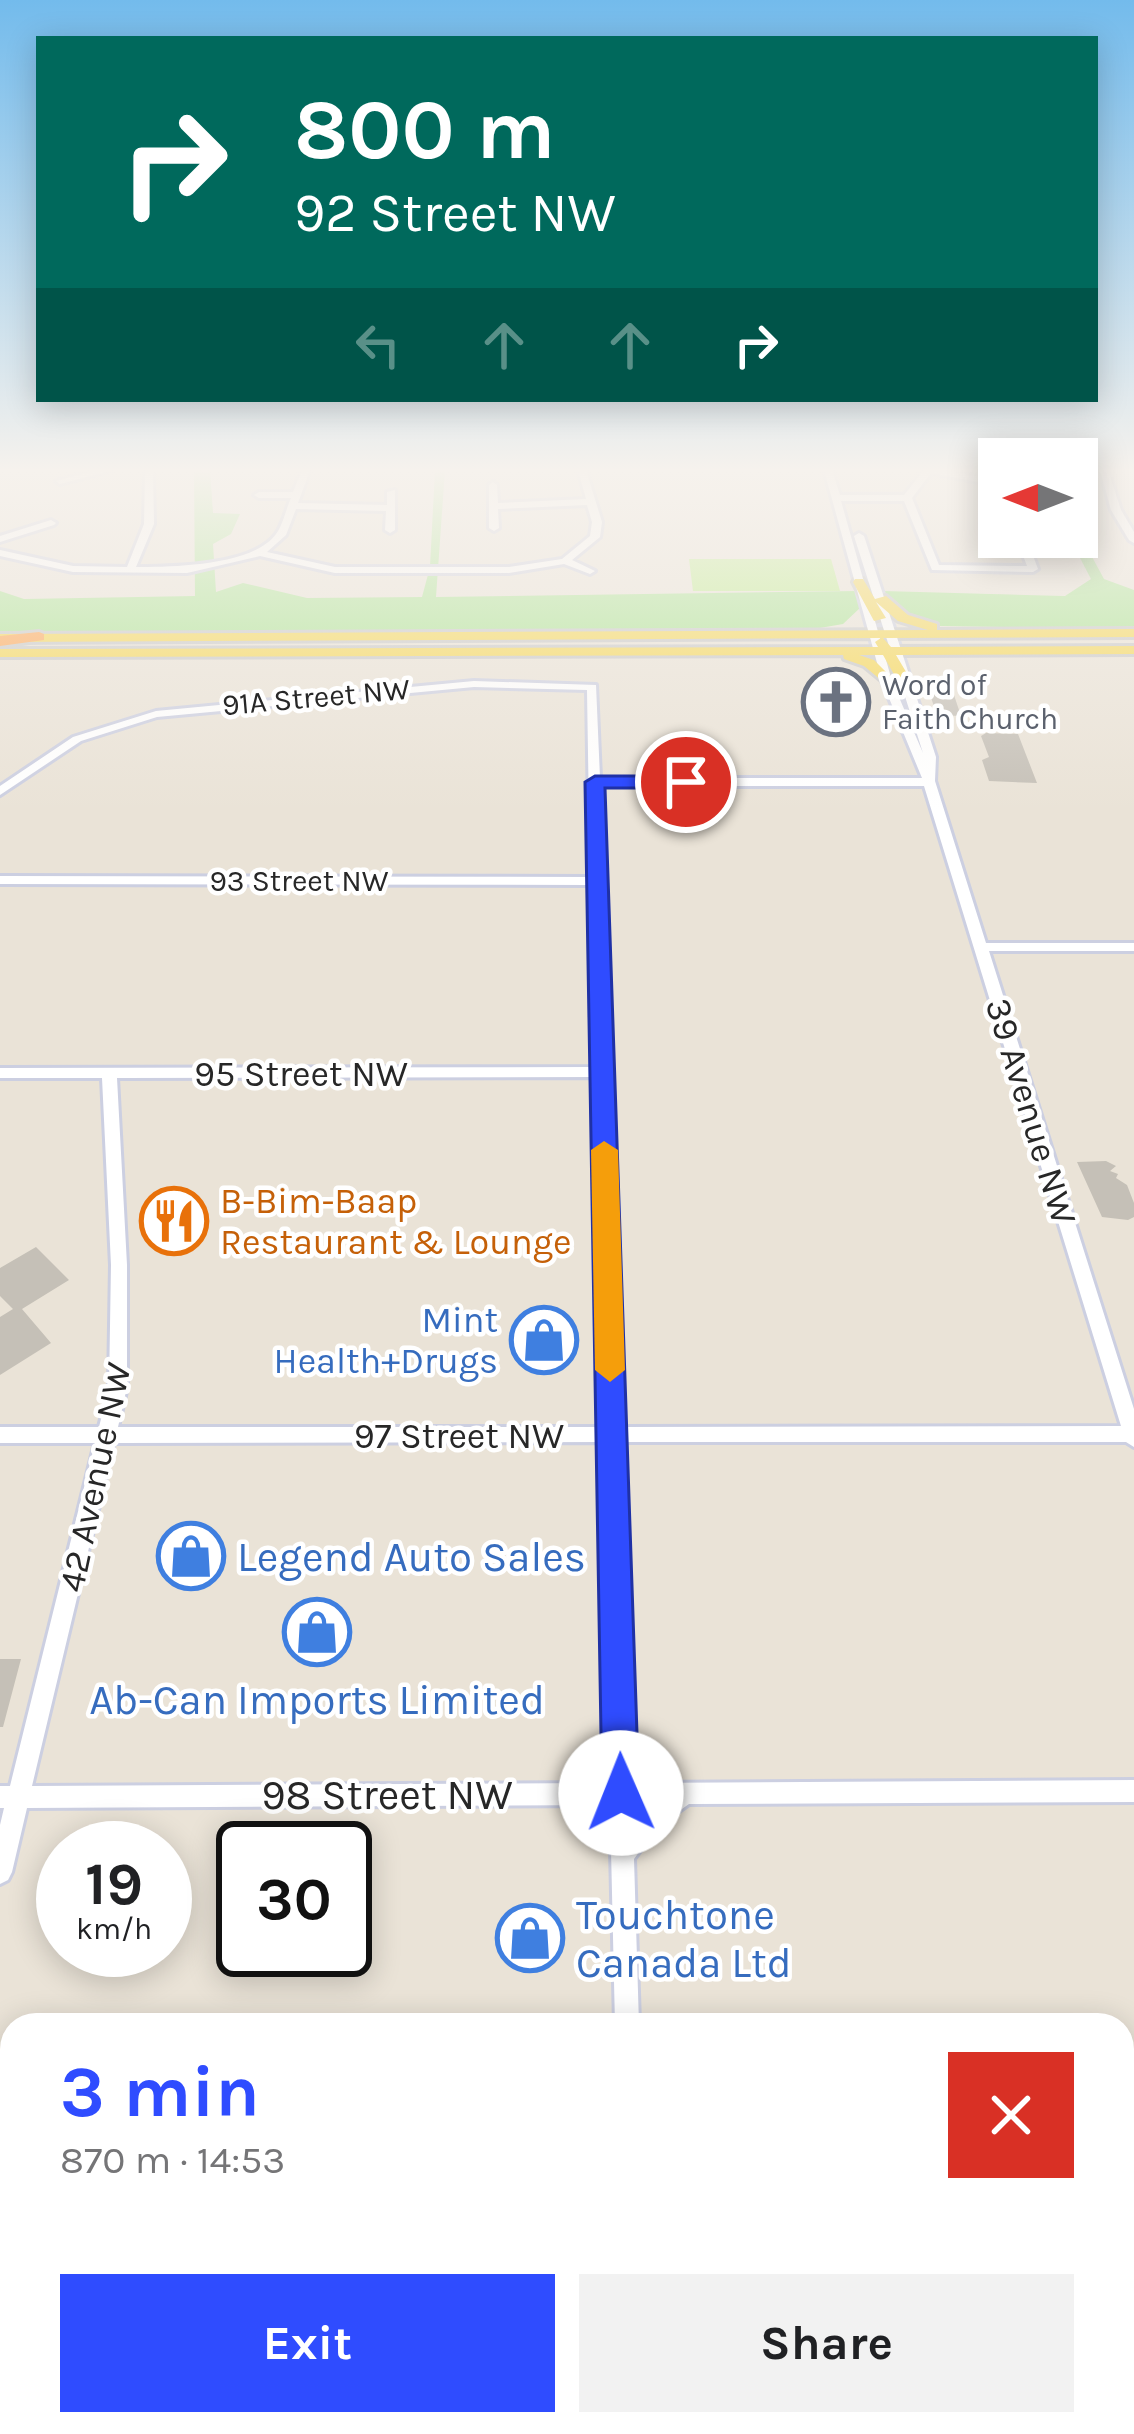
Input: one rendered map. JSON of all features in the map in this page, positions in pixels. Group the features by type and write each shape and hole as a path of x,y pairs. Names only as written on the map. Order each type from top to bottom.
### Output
{"highway":[{"path":"0,639 39,637"}],"main road":[{"path":"861,584 908,685"},
{"path":"846,633 873,601 913,622 974,633"},
{"path":"39,637 846,633 958,651 1134,650"},
{"path":"0,653 819,651 974,633 1134,633"},
{"path":"669,650 1064,633"},
{"path":"819,651 866,661 887,681"},
{"path":"908,685 921,657 958,651"}],"street":[{"path":"861,584 873,601 886,642"},
{"path":"868,584 886,642"},
{"name":"39 Avenue NW","path":"886,642 887,681 929,782 1133,1436"},
{"name":"91A Street NW","path":"0,791 48,754 117,724 204,706 474,684 592,687 595,782"},
{"name":"39 Avenue NW","path":"908,685 930,757 929,782"},
{"path":"627,2013 595,782 929,782"},
{"name":"93 Street NW","path":"0,880 597,881"},
{"path":"981,947 1134,946"},
{"name":"95 Street NW","path":"0,1073 602,1072"},
{"name":"42 Avenue NW","path":"0,1871 9,1797 108,1436 121,1357 109,1073"},
{"name":"97 Street NW","path":"0,1435 1133,1436"},
{"name":"98 Street NW","path":"9,1797 1134,1791"},
{"path":"622,1855 650,1818 687,1793"}],"green space":[{"path":"195,584 215,584 216,592 246,584 307,598 422,597 426,584 437,584 436,597 858,591 861,607 843,624 814,629 0,633 0,591 24,599 195,596"},
{"path":"692,584 838,584 840,591 693,591"},
{"path":"1084,584 1117,584 1134,590 1134,629 940,626 910,618 883,591 1065,596"}],"building":[{"path":"950,683 961,716 937,715 927,686"},
{"name":"Word of Faith Church","path":"852,691 858,714 819,713 815,692"},
{"path":"1018,734 1037,783 989,781 982,760 989,757 981,736"},
{"path":"1106,1161 1116,1166 1110,1171 1127,1185 1134,1203 1134,1217 1128,1220 1102,1217 1077,1162"},
{"path":"36,1247 69,1280 22,1309 51,1343 0,1375 0,1317 13,1309 0,1296 0,1268"},
{"path":"0,1659 21,1659 3,1727 0,1727"}],"slow traffic":[{"path":"604,1150 610,1370"}],"place":[{"name":"Word of Faith Church","path":"836,702"},
{"name":"B-Bim-Baap Restaurant & Lounge","path":"174,1221"},
{"name":"Mint Health+Drugs","path":"544,1340"},
{"name":"Legend Auto Sales","path":"191,1556"},
{"name":"Ab-Can Imports Limited","path":"317,1632"},
{"name":"Touchtone Canada Ltd","path":"530,1938"}],"route":[{"path":"621,1793 595,782 686,782"}]}
